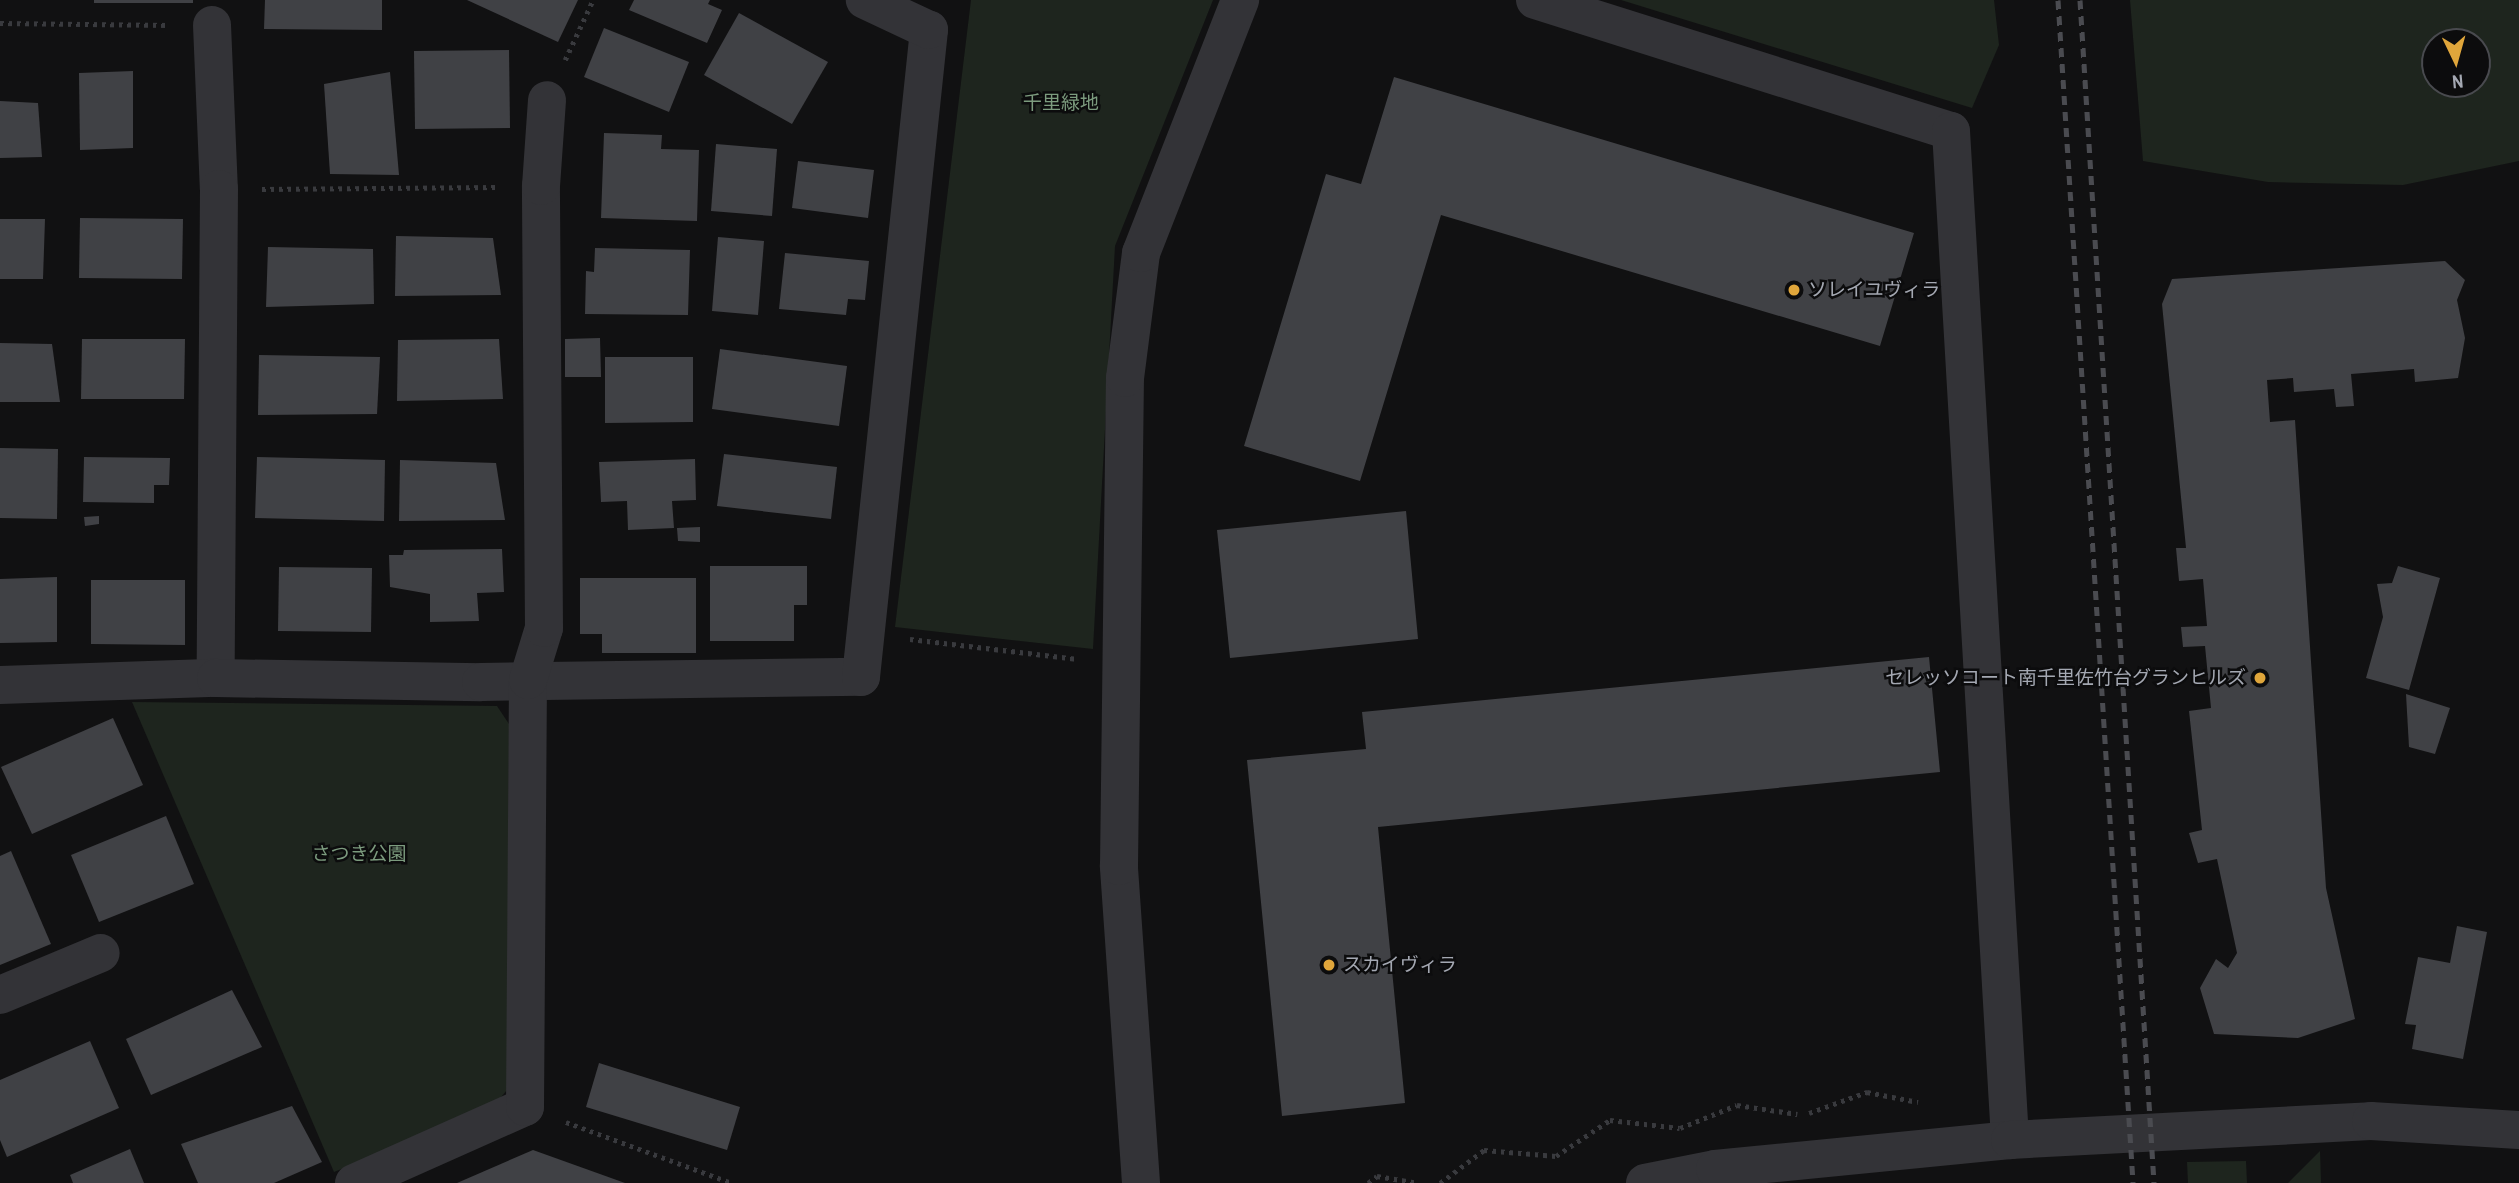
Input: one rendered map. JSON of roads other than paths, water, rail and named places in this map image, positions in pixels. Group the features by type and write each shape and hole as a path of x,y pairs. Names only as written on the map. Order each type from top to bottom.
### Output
{"street":[{"path":"0,685 216,678 528,680 861,677 929,30 865,0"},
{"path":"1141,1183 1119,866 1125,378 1141,253 1240,0"},
{"path":"1535,0 1951,131 2010,1140"},
{"path":"212,25 219,189 216,678"},
{"path":"354,1183 525,1107 528,680 544,628 541,186 547,100"},
{"path":"0,995 101,953"},
{"path":"1645,1183 1715,1169 2010,1140 2371,1121 2519,1130"}],"railway":[{"path":"2058,0 2133,1183"},
{"path":"2080,0 2154,1183"}],"place":[{"name":"ソレイユヴィラ","path":"1794,290"},
{"name":"セレッソコート南千里佐竹台グランヒルズ","path":"2260,678"},
{"name":"スカイヴィラ","path":"1329,965"}],"park label":[{"name":"千里緑地","path":"1061,103"},
{"name":"さつき公園","path":"359,854"}]}
